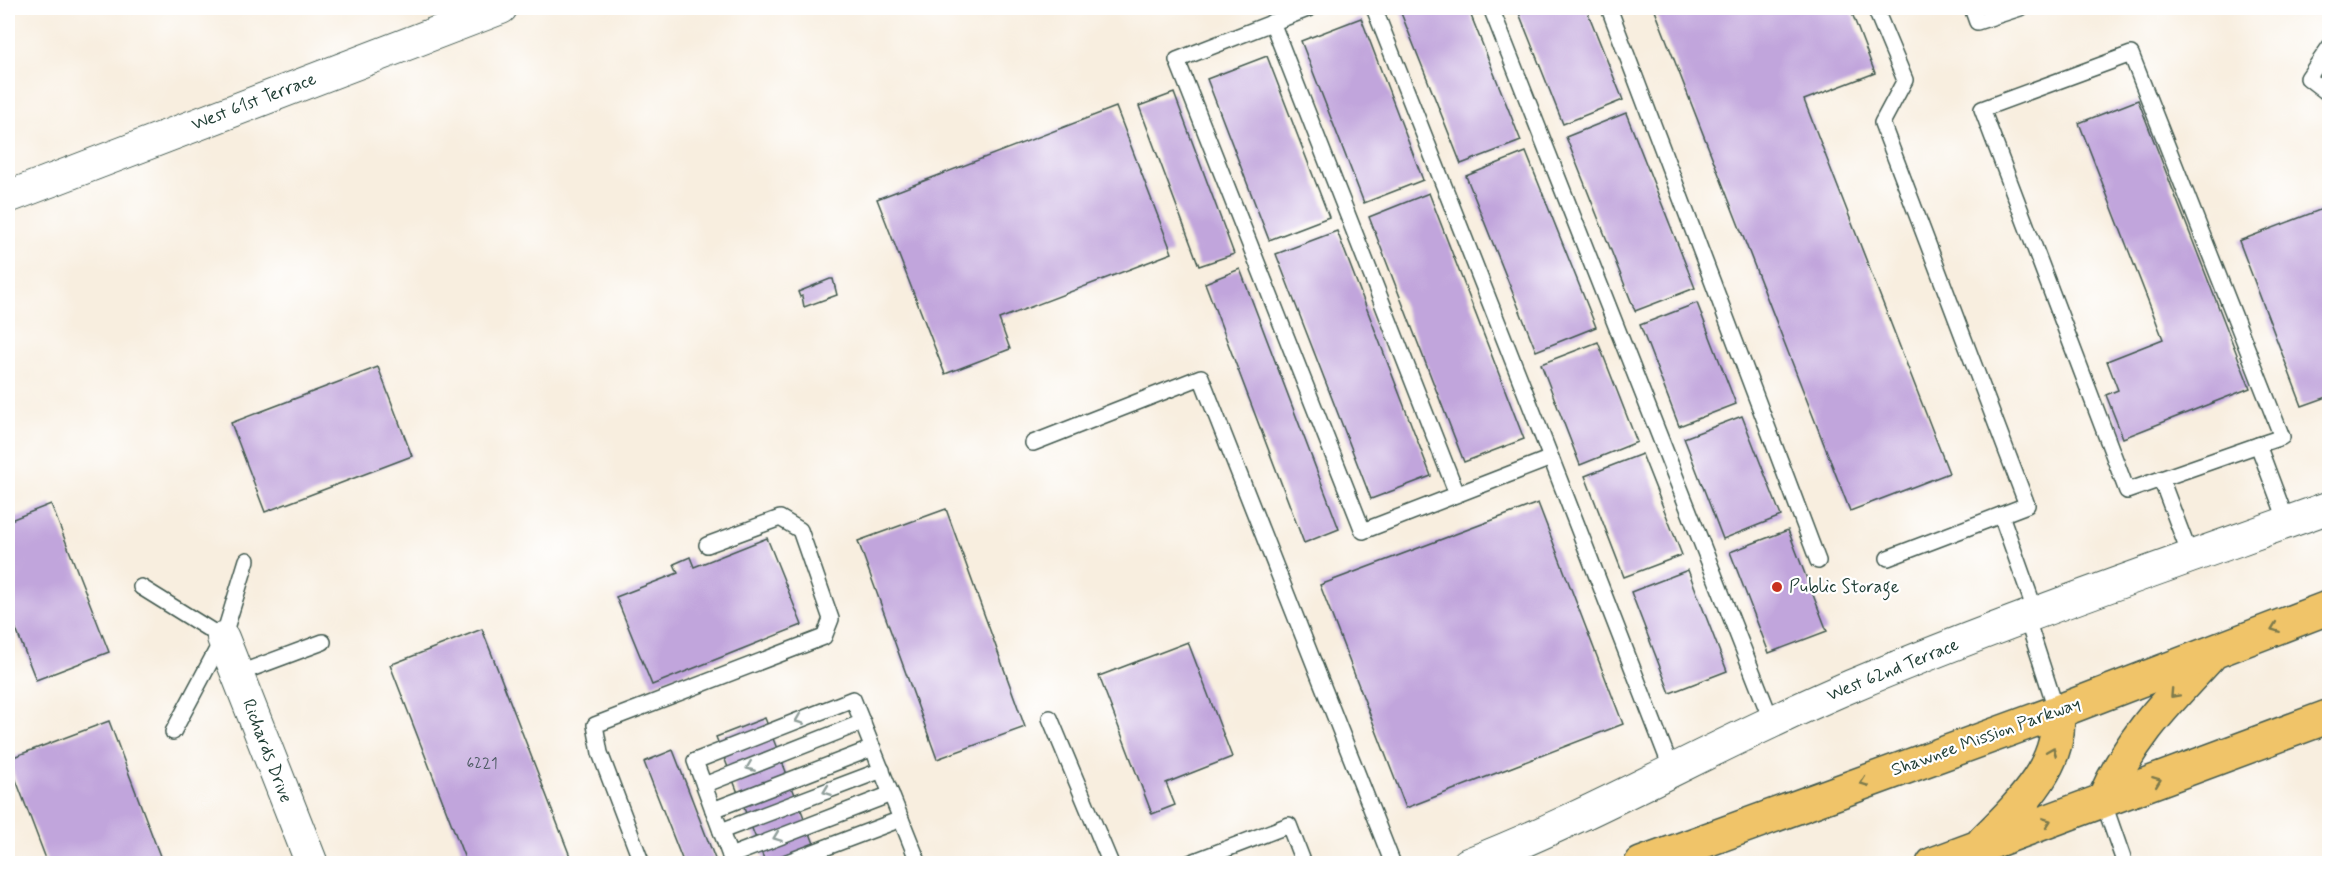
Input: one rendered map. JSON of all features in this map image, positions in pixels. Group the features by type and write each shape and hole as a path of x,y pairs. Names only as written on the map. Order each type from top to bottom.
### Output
{"highway":[{"name":"Shawnee Mission Parkway","path":"1641,864 2057,712 2330,607"},
{"path":"2103,801 2116,772 2150,720 2214,652"},
{"path":"1979,847 2022,803 2042,772 2054,747 2059,729 2057,712"},
{"path":"1933,864 2330,716"}],"street":[{"name":"West 61st Terrace","path":"8,197 501,8"},
{"name":"West 62nd Terrace","path":"1468,864 1581,814 1851,686 2031,615 2330,507"},
{"name":"Richards Drive","path":"223,638 312,864"}],"lane":[{"path":"1310,8 1177,60 1363,531 1551,458"},
{"path":"1374,8 1672,770"},
{"path":"1491,8 1772,722"},
{"path":"1609,8 1818,561"},
{"path":"1875,8 1905,80 1882,123 2027,505 1888,558"},
{"path":"1972,8 1977,22 2020,8"},
{"path":"1272,22 1457,494"},
{"path":"2330,46 2308,78 2330,94"},
{"path":"2131,54 2282,437 2258,445 2127,491 1982,109 2131,54"},
{"path":"1033,443 1201,377 1393,864"},
{"path":"2258,445 2287,522"},
{"path":"2162,479 2191,558"},
{"path":"2001,515 2057,712"},
{"path":"642,864 600,753 595,726 824,637 831,619 800,530 780,518 707,545"},
{"path":"173,732 223,638 247,560"},
{"path":"141,587 223,638"},
{"path":"237,674 322,642"},
{"path":"891,794 732,860 695,761 854,699 919,864"},
{"path":"1050,718 1111,864"},
{"path":"704,785 863,722"},
{"path":"713,810 873,748"},
{"path":"721,831 882,770"},
{"path":"2103,801 2125,864"},
{"path":"782,864 901,819"},
{"path":"1188,864 1289,825 1304,864"}],"building":[{"path":"1399,8 1468,8 1521,141 1461,164"},
{"path":"1517,8 1586,8 1623,100 1563,124"},
{"path":"1654,8 1850,8 1875,73 1804,100 1949,473 1850,511"},
{"path":"1361,18 1423,180 1364,203 1301,41"},
{"path":"1267,56 1329,217 1269,240 1207,79"},
{"path":"1174,93 1234,254 1199,266 1139,106"},
{"path":"2138,100 2250,388 2123,438 2106,395 2118,390 2107,361 2163,339 2079,123"},
{"path":"1116,107 1172,253 999,319 1010,349 945,374 877,199"},
{"path":"1626,113 1695,288 1635,311 1566,137"},
{"path":"1526,152 1596,327 1536,351 1466,176"},
{"path":"1429,193 1524,439 1464,462 1369,217"},
{"path":"2330,206 2330,396 2302,406 2239,241"},
{"path":"1337,231 1431,476 1371,499 1276,254"},
{"path":"1240,269 1339,529 1304,543 1205,283"},
{"path":"833,279 837,295 804,307 802,296 800,297 798,292"},
{"path":"1697,303 1736,404 1679,426 1640,325"},
{"path":"1598,342 1637,442 1580,465 1541,364"},
{"path":"378,367 412,456 265,512 231,423"},
{"path":"1742,416 1781,516 1723,539 1684,438"},
{"path":"1642,454 1682,555 1624,577 1585,476"},
{"path":"1538,503 1623,724 1406,808 1320,585"},
{"path":"51,504 109,652 36,680 8,609 8,521"},
{"path":"946,509 1025,727 937,759 858,541"},
{"name":"Public Storage","path":"1788,530 1827,631 1769,653 1730,552"},
{"path":"767,538 802,625 652,685 616,597 678,573 674,564 690,557 694,567"},
{"path":"1688,570 1727,671 1670,693 1631,592"},
{"path":"482,629 573,864 467,864 390,665"},
{"path":"1188,642 1232,757 1166,783 1175,805 1152,814 1099,676"},
{"path":"765,718 822,864 766,864 716,737"},
{"path":"109,721 163,864 48,864 8,759"},
{"path":"673,750 717,864 684,864 644,762"}],"place":[{"name":"Public Storage","path":"1777,587"}]}
